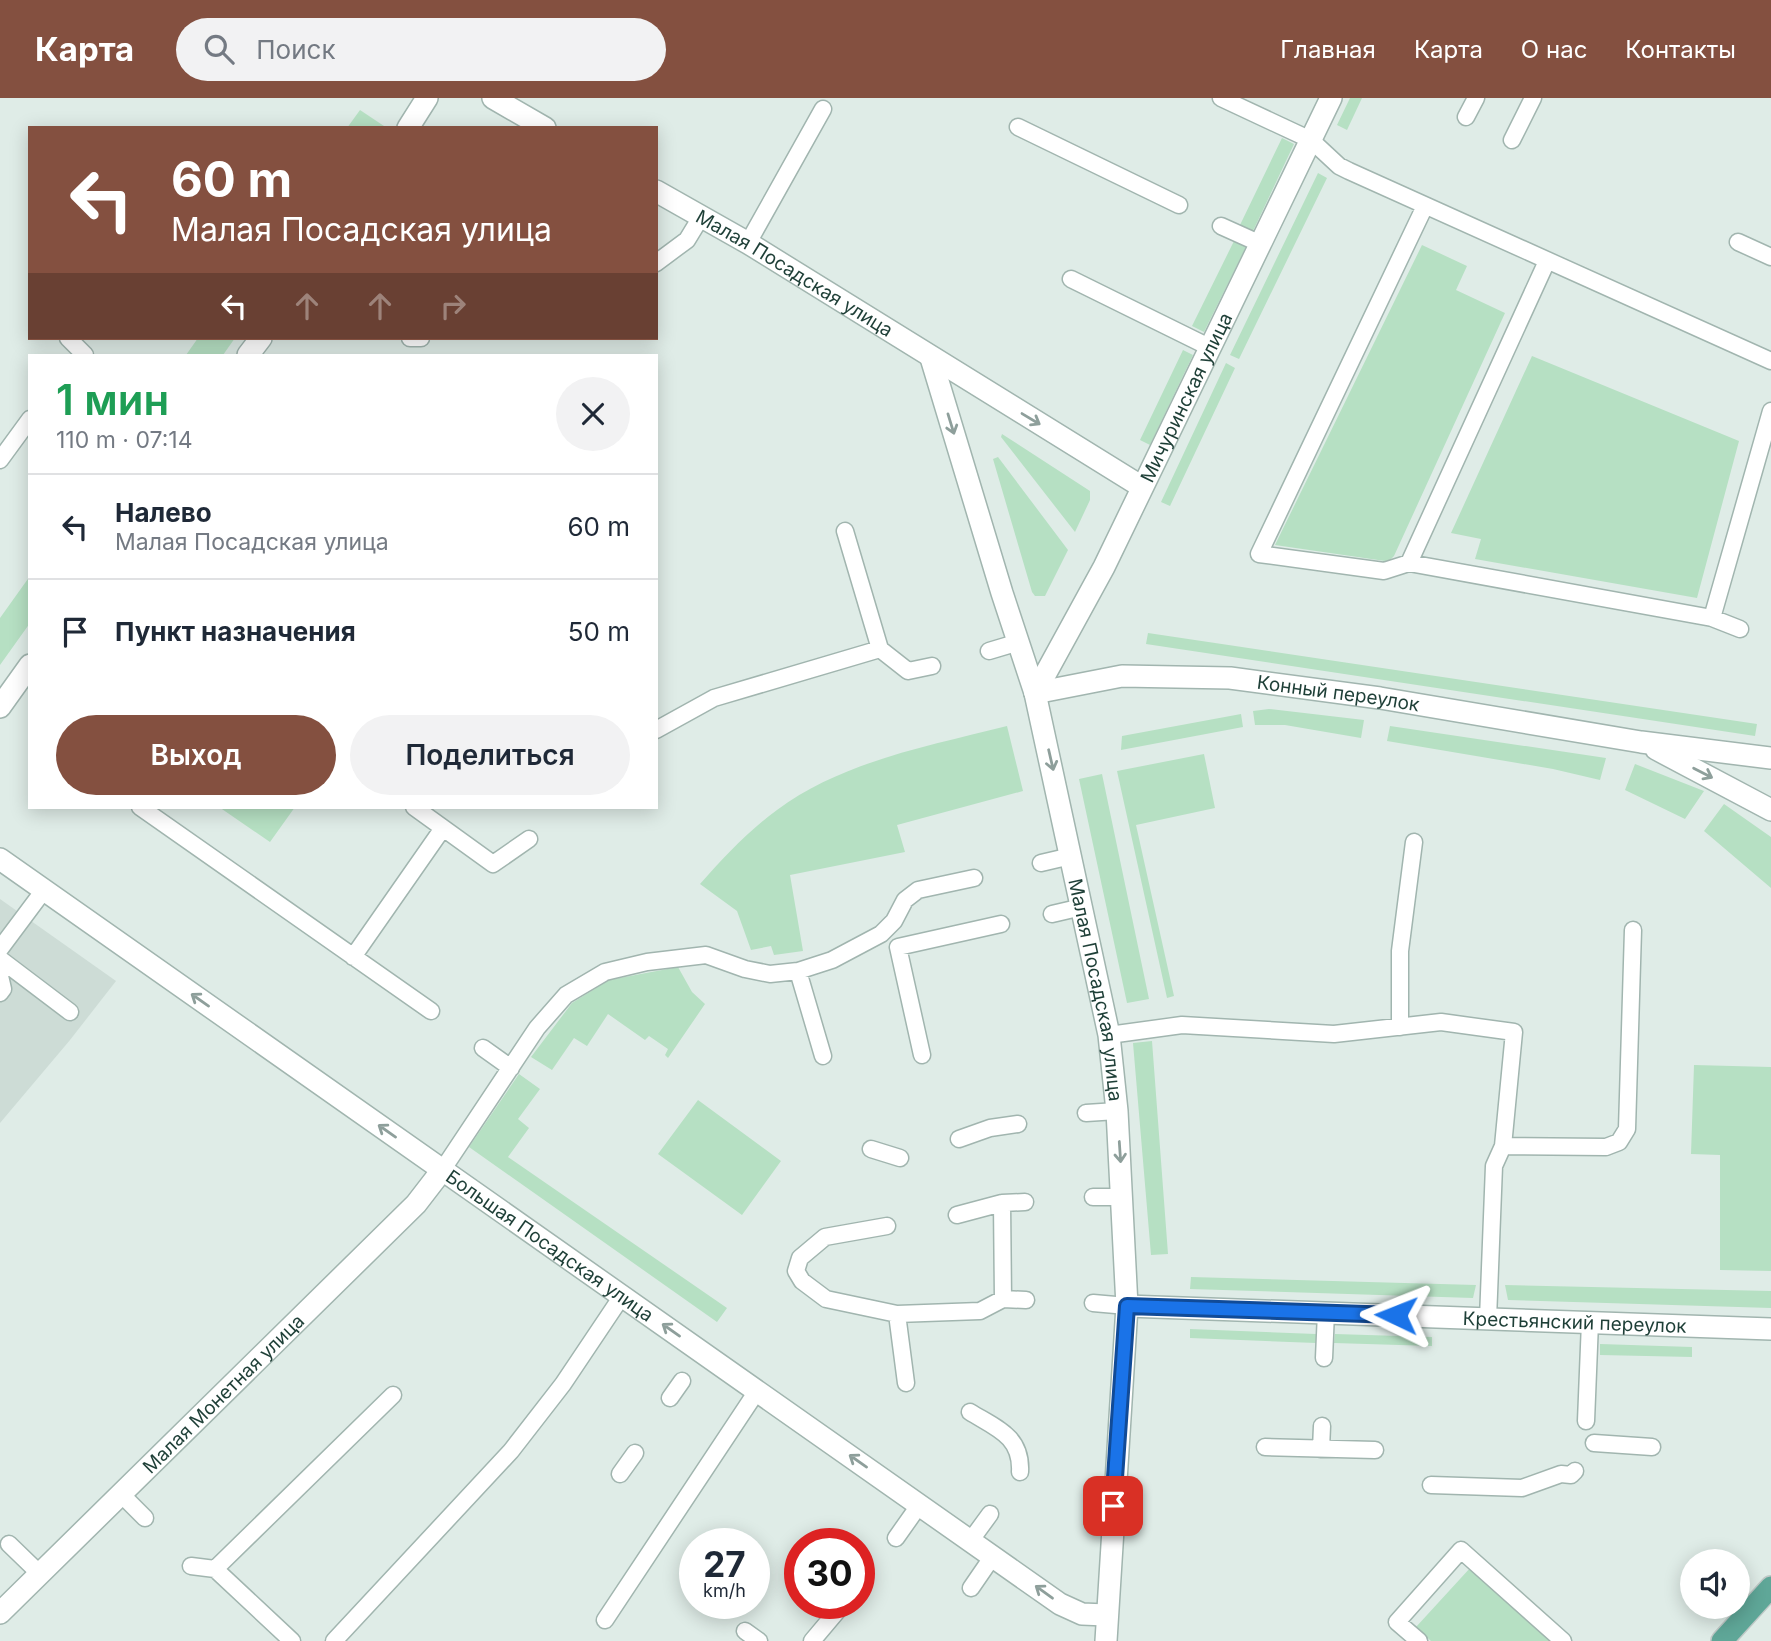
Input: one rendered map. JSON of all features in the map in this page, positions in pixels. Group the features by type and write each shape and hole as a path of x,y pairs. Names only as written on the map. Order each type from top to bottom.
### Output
{"main road":[{"path":"1722,1641 1771,1587"}],"street":[{"path":"409,126 428,98"},
{"path":"492,98 541,126"},
{"name":"Мичуринская улица","path":"1035,693 1104,567 1331,98"},
{"name":"Малая Посадская улица","path":"658,192 748,243 1142,487"},
{"path":"249,354 259,340"},
{"name":"Малая Посадская улица","path":"932,358 1002,593 1035,693 1109,1035 1123,1196 1127,1306 1106,1641"},
{"path":"0,707 28,668"},
{"name":"Конный переулок","path":"1035,693 1122,676 1230,678 1380,698 1642,742 1771,757"},
{"name":"Конный переулок","path":"1642,742 1771,810"},
{"name":"Большая Посадская улица","path":"0,859 1060,1604 1082,1614 1106,1615"},
{"name":"Малая Монетная улица","path":"0,1614 416,1204 443,1169"},
{"name":"Крестьянский переулок","path":"1127,1306 1771,1329"}],"lane":[{"path":"1221,98 1311,140 1339,166 1771,361"},
{"path":"1466,117 1475,98"},
{"path":"1512,140 1533,98"},
{"path":"748,243 823,109"},
{"path":"1018,127 1179,205"},
{"path":"1425,206 1259,554 1384,571 1409,563 1712,618 1740,629"},
{"path":"658,262 687,240 701,217"},
{"path":"1221,226 1261,244"},
{"path":"1738,242 1771,257"},
{"path":"1409,563 1547,261"},
{"path":"1071,279 1211,348"},
{"path":"1712,618 1771,411"},
{"path":"0,460 28,422"},
{"path":"845,531 880,649 908,671 932,666"},
{"path":"989,651 1019,642"},
{"path":"658,729 714,698 880,649"},
{"path":"143,809 430,1012"},
{"path":"417,809 493,864 528,839"},
{"path":"353,957 443,828"},
{"path":"1400,1027 1400,951 1414,842"},
{"path":"1041,863 1071,856"},
{"path":"443,1169 537,1028 566,995 606,972 647,962 706,956 770,974 798,971 832,960 881,934 894,921 905,900 918,890 974,878"},
{"path":"0,949 44,890"},
{"path":"1052,914 1082,907"},
{"path":"922,1055 898,947 1001,925"},
{"path":"1503,1146 1606,1147 1619,1142 1627,1129 1633,930"},
{"path":"0,959 71,1012"},
{"path":"798,971 823,1056"},
{"path":"0,976 3,989 0,993"},
{"path":"1109,1035 1182,1025 1334,1034 1441,1022 1514,1032 1503,1146 1494,1166 1488,1319"},
{"path":"483,1048 511,1068"},
{"path":"1086,1114 1117,1111"},
{"path":"959,1139 990,1128 1018,1124"},
{"path":"871,1149 900,1158"},
{"path":"1093,1197 1123,1196"},
{"path":"957,1215 1002,1203 1025,1202"},
{"path":"1002,1203 1003,1299"},
{"path":"887,1226 825,1237 800,1258 796,1271 802,1281 826,1299 897,1314 980,1311 1003,1299 1026,1300"},
{"path":"334,1641 511,1451 563,1384 622,1296"},
{"path":"1093,1303 1127,1306"},
{"path":"1324,1358 1326,1312"},
{"path":"897,1314 906,1383"},
{"path":"1586,1421 1590,1322"},
{"path":"670,1398 682,1381"},
{"path":"605,1620 757,1391"},
{"path":"215,1569 393,1395"},
{"path":"970,1412 1004,1432 1015,1445 1020,1460 1020,1472"},
{"path":"1321,1448 1322,1426"},
{"path":"1594,1443 1652,1447"},
{"path":"1265,1447 1375,1450"},
{"path":"620,1474 635,1453"},
{"path":"1431,1485 1522,1488 1561,1474 1572,1475 1575,1471"},
{"path":"121,1494 145,1518"},
{"path":"896,1538 920,1504"},
{"path":"971,1540 990,1514"},
{"path":"9,1544 40,1574"},
{"path":"1419,1641 1397,1622 1461,1550 1563,1641"},
{"path":"971,1588 993,1556"},
{"path":"191,1566 215,1569 292,1641"},
{"path":"812,1641 831,1619"},
{"path":"745,1631 759,1641"}],"shaded area":[{"path":"0,899 116,981 0,1123"}],"green space":[{"path":"1350,98 1362,98 1347,130 1337,125"},
{"path":"360,110 384,126 348,126"},
{"path":"1282,138 1294,144 1253,231 1240,225"},
{"path":"1318,173 1327,178 1239,359 1230,355"},
{"path":"1234,241 1246,247 1204,332 1192,326"},
{"path":"1422,245 1467,266 1456,290 1505,313 1394,556 1385,561 1275,545"},
{"path":"197,340 234,340 224,354 187,354"},
{"path":"1183,350 1193,355 1150,445 1140,440"},
{"path":"1532,356 1739,441 1697,598 1475,559 1481,539 1451,533"},
{"path":"1226,363 1235,368 1170,506 1161,502"},
{"path":"1002,434 1090,491 1090,500 1075,532 1001,437"},
{"path":"998,457 1068,550 1045,596 1035,596 1032,592 993,459"},
{"path":"28,579 28,626 0,665 0,618"},
{"path":"1148,633 1757,724 1755,736 1146,644"},
{"path":"1269,709 1364,720 1361,738 1285,725 1255,725 1253,711"},
{"path":"1241,714 1243,727 1121,750 1122,736"},
{"path":"1007,726 1023,791 897,825 905,852 790,875 803,951 774,955 771,946 751,950 737,911 700,884 736,845 766,818 830,779 917,748"},
{"path":"1390,726 1606,758 1600,780 1553,769 1387,741"},
{"path":"1204,754 1215,808 1136,825 1174,996 1167,998 1117,771"},
{"path":"1635,764 1704,791 1685,819 1625,790"},
{"path":"1102,774 1149,999 1127,1003 1079,779"},
{"path":"1724,804 1771,837 1771,888 1704,831"},
{"path":"222,809 294,809 270,842"},
{"path":"678,967 692,992 705,1004 668,1058 665,1055 668,1049 649,1036 645,1040 608,1014 587,1046 574,1038 552,1070 531,1057 572,1003 609,980"},
{"path":"1152,1041 1168,1254 1151,1255 1133,1043"},
{"path":"1694,1065 1771,1067 1771,1271 1720,1270 1720,1155 1691,1154"},
{"path":"519,1074 540,1089 518,1119 529,1128 508,1157 727,1308 717,1322 469,1147"},
{"path":"698,1100 781,1161 742,1215 658,1154"},
{"path":"1191,1277 1476,1285 1473,1298 1190,1289"},
{"path":"1505,1285 1771,1291 1771,1308 1508,1300"},
{"path":"1190,1329 1316,1334 1316,1343 1190,1338"},
{"path":"1335,1334 1432,1337 1432,1346 1334,1343"},
{"path":"1600,1344 1692,1347 1692,1357 1600,1355"},
{"path":"1471,1567 1554,1641 1431,1641 1416,1627"}],"route":[{"path":"1113,1506 1127,1306 1396,1315"}]}
